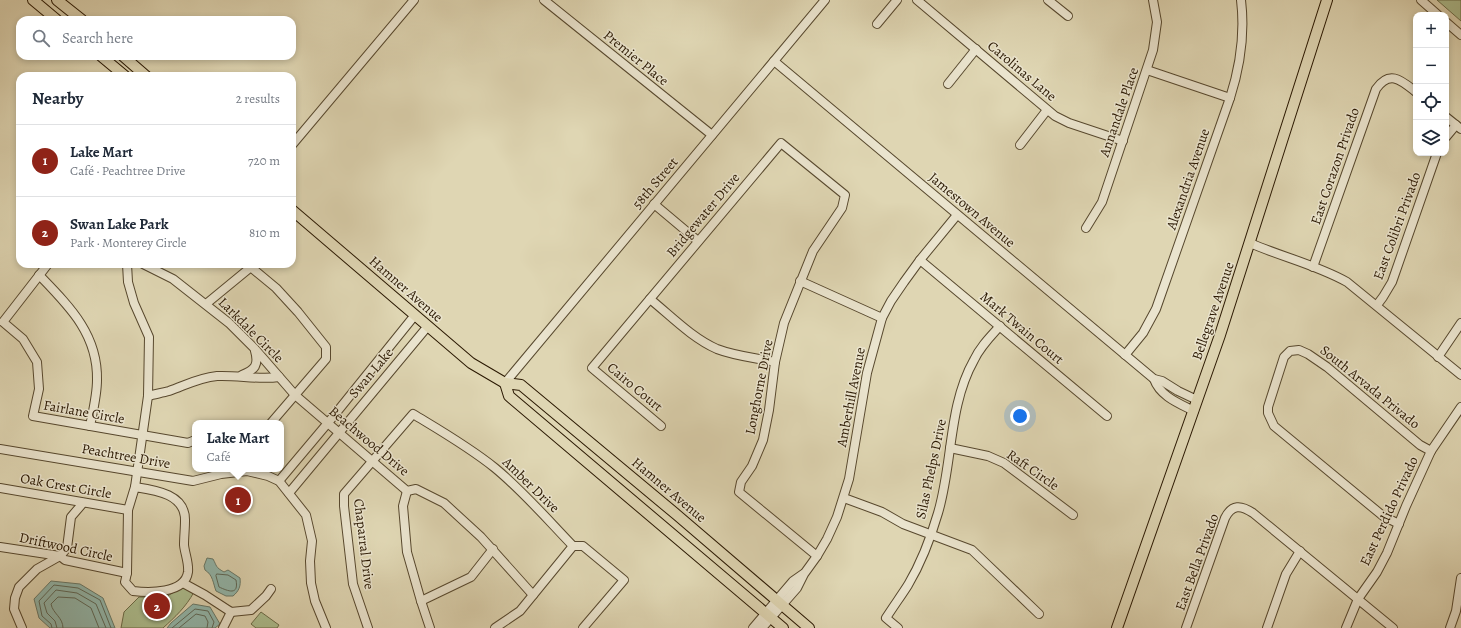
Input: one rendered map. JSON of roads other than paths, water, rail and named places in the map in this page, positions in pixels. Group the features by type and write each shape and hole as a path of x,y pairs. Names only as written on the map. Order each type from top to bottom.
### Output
{"main road":[{"path":"33,0 52,16"},
{"path":"57,0 77,16"},
{"name":"Bellegrave Avenue","path":"1117,628 1194,411 1250,243 1327,0"},
{"path":"106,60 120,72"},
{"path":"128,60 141,72"},
{"name":"Hamner Avenue","path":"296,213 471,363 505,383 521,385 677,514 809,628"},
{"path":"505,383 509,396 784,628"}],"street":[{"path":"296,139 414,0"},
{"name":"Premier Place","path":"544,0 712,135"},
{"name":"58th Street","path":"505,383 825,0"},
{"path":"877,24 897,0"},
{"name":"Carolinas Lane","path":"917,0 1047,110 1069,122 1123,140"},
{"path":"1048,0 1068,16"},
{"name":"Annandale Place","path":"1086,228 1102,202 1154,50 1157,28 1156,12 1153,0"},
{"name":"Alexandria Avenue","path":"1125,355 1143,333 1156,309 1238,74 1242,46 1243,11 1241,0"},
{"path":"1421,0 1435,12"},
{"path":"1449,25 1461,35"},
{"path":"948,84 976,49"},
{"name":"Jamestown Avenue","path":"774,61 1154,379 1157,388 1170,398 1194,411"},
{"path":"1147,70 1230,98"},
{"name":"East Corazon Privado","path":"1313,267 1374,93 1379,84 1387,78 1391,78 1400,80 1413,90"},
{"path":"1020,145 1047,110"},
{"path":"1449,120 1458,127 1449,134"},
{"name":"Bridgewater Drive","path":"592,368 781,143 845,196"},
{"name":"East Colibri Privado","path":"1376,305 1392,282 1437,156"},
{"name":"Longhorne Drive","path":"817,556 739,492 741,482 752,466 763,440 769,410 775,362 784,323 800,281 814,251 842,208 845,196"},
{"path":"654,204 698,241"},
{"name":"Amberhill Avenue","path":"753,628 798,588 804,574 827,540 844,498 857,438 867,373 882,318 892,300 920,260 957,215"},
{"path":"1250,243 1275,254 1313,267 1347,282 1461,375"},
{"name":"Mark Twain Court","path":"920,260 1107,416"},
{"path":"45,268 39,275 68,305 82,323 95,359 97,380 90,426"},
{"path":"127,268 128,282 134,303 149,337 147,351 148,396 135,487 128,510 127,574 125,582 132,590 144,592 168,590 183,583 188,574 184,543 186,521 184,512 178,502 170,494 135,487"},
{"name":"Larkdale Circle","path":"152,268 173,278 229,323 254,348 295,395"},
{"path":"206,304 247,268"},
{"path":"251,268 276,288 298,312 326,348 326,359 274,420"},
{"name":"Fairlane Circle","path":"39,275 3,322 23,339 37,362 39,389 33,416 188,443 192,441"},
{"path":"800,281 882,318"},
{"path":"650,298 704,342 733,354 775,362"},
{"name":"Swan Lake","path":"279,481 415,315"},
{"path":"1438,357 1461,323"},
{"name":"Swan Lake","path":"289,493 428,326"},
{"name":"Silas Phelps Drive","path":"898,628 886,618 908,586 922,558 931,534 938,512 957,409 965,378 974,359 1000,326"},
{"path":"240,376 251,371 256,363 257,359 254,348"},
{"name":"South Arvada Privado","path":"1399,524 1383,516 1274,426 1268,413 1270,400 1282,362 1290,351 1294,350 1304,352 1318,360 1420,445 1431,452"},
{"name":"Cairo Court","path":"592,368 661,426"},
{"path":"148,396 168,391 197,379 216,376 279,378"},
{"name":"Jamestown Avenue","path":"1154,379 1162,380 1178,391 1197,400"},
{"name":"Beachwood Drive","path":"295,395 407,491 416,490 444,503 493,549 533,596"},
{"name":"East Perdido Privado","path":"1346,628 1358,599 1383,563 1414,487 1431,452 1461,407"},
{"name":"Chaparral Drive","path":"368,628 353,584 344,494 412,414"},
{"name":"Amber Drive","path":"412,414 463,444 496,468 573,546 583,546 624,580 583,628"},
{"name":"Raft Circle","path":"950,448 988,456 1004,463 1073,515"},
{"name":"Peachtree Drive","path":"0,449 193,481 221,474 238,472"},
{"name":"Peachtree Drive","path":"251,472 268,476 279,481"},
{"path":"279,481 306,515 312,541 310,561 311,583 326,628"},
{"name":"Oak Crest Circle","path":"0,488 128,510"},
{"path":"407,491 403,506 407,552 430,628"},
{"path":"844,498 882,512 909,526 972,550 1039,614"},
{"path":"22,628 14,610 15,598 19,587 37,569 60,556 67,548 71,517 83,503"},
{"name":"East Bella Privado","path":"1186,628 1225,518 1236,507 1245,508 1253,513 1300,551"},
{"path":"495,628 520,611 573,546"},
{"name":"Driftwood Circle","path":"0,547 60,556 65,560 127,574"},
{"path":"421,601 471,577 493,549"},
{"path":"1266,628 1286,574 1300,551 1393,628"},
{"path":"1450,628 1456,611 1461,578"},
{"path":"183,583 206,595 231,612 251,610 266,596 271,588"},
{"path":"223,628 231,612"},
{"name":"Amberhill Avenue","path":"762,628 769,615"}],"water":[{"path":"207,558 213,559 219,569 224,572 228,570 240,578 239,588 233,596 226,596 216,591 211,577 205,570 204,566"},
{"path":"51,581 80,584 103,598 115,628 50,628 39,618 34,599"},
{"path":"193,604 210,607 220,624 215,628 167,628 171,623"}],"place":[{"name":"Lake Mart","path":"238,500"},
{"name":"Swan Lake Park","path":"157,606"}]}
